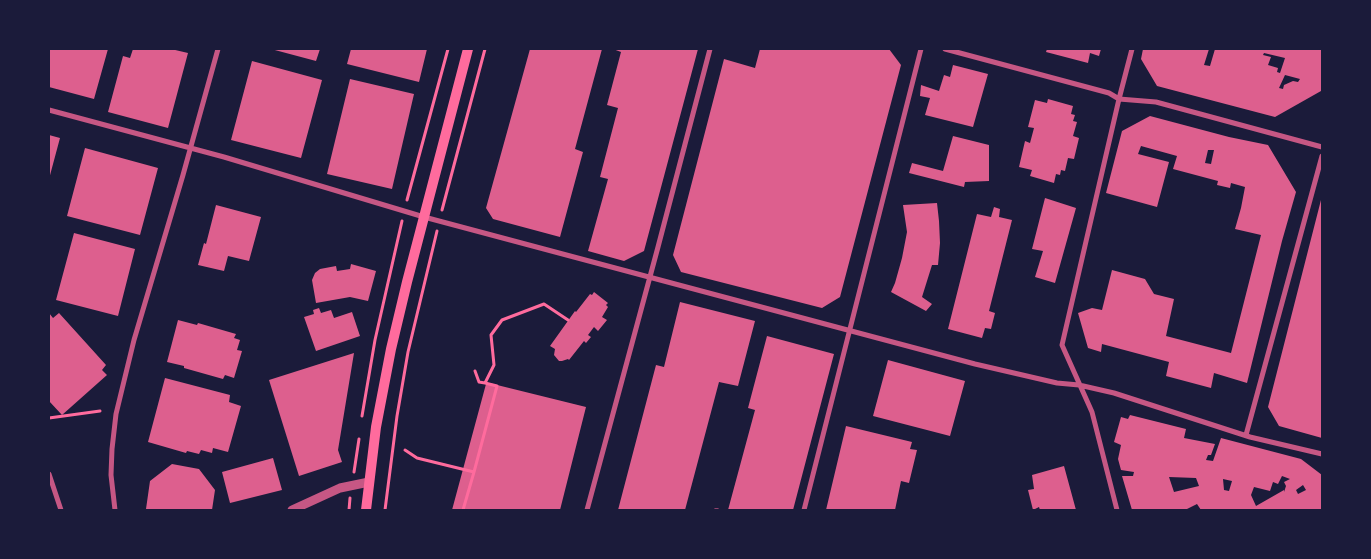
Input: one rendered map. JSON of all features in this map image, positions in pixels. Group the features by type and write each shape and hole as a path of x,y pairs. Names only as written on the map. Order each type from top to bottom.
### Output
{"main road":[{"path":"366,510 376,427 391,349 468,49"}],"street":[{"path":"115,510 111,475 116,414 134,340 191,148 218,49"},
{"path":"587,510 710,49"},
{"path":"804,510 921,49"},
{"path":"945,49 1109,93 1118,99 1156,102 1322,147"},
{"path":"1117,510 1092,412 1062,345 1118,99 1132,49"},
{"path":"49,110 191,148 424,217 975,364 1057,383 1079,385 1114,393 1250,437 1322,454"},
{"path":"1246,435 1322,156"},
{"path":"49,474 61,510"},
{"path":"292,510 340,488 369,482"}],"path":[{"path":"411,188 448,49"},
{"path":"446,198 485,49"},
{"path":"385,510 405,370 432,250"},
{"path":"485,383 494,364 492,335 502,320 544,304 568,320"},
{"path":"463,510 496,386 479,382 475,371"},
{"path":"49,418 100,411"},
{"path":"405,450 417,458 474,472"}],"building":[{"path":"49,49 108,49 94,99 49,87"},
{"path":"133,49 171,49 188,53 168,128 108,112 123,56 130,58"},
{"path":"271,49 320,49 316,61"},
{"path":"351,49 427,49 419,82 347,64"},
{"path":"530,49 602,49 575,149 583,152 560,237 493,219 486,208"},
{"path":"613,49 698,49 644,251 624,261 588,251 608,179 600,177 618,108 607,105 621,52"},
{"path":"760,49 889,49 901,65 840,297 822,308 681,272 673,255 724,59 755,68"},
{"path":"1047,49 1101,49 1099,56 1090,53 1088,63 1046,52"},
{"path":"1143,49 1209,49 1204,65 1210,66 1215,49 1322,49 1322,88 1321,91 1275,117 1157,86 1141,59","holes":["1264,53 1285,58 1280,73 1277,72 1278,68 1268,65 1271,57 1263,55","1285,75 1300,79 1298,82 1293,81 1284,85 1283,89 1279,88"]},
{"path":"252,61 322,80 301,158 231,140"},
{"path":"953,65 988,74 973,127 925,115 930,98 920,96 921,85 939,91 944,75 950,77"},
{"path":"350,79 414,94 392,189 327,174"},
{"path":"1048,99 1073,106 1071,114 1075,115 1073,121 1077,122 1073,136 1079,138 1074,159 1068,158 1065,171 1061,170 1060,175 1056,174 1054,183 1030,176 1032,170 1019,167 1025,141 1030,143 1034,128 1028,127 1035,100 1047,103"},
{"path":"1150,116 1229,137 1268,145 1296,192 1247,383 1214,373 1211,388 1166,376 1169,362 1102,344 1101,352 1088,348 1078,313 1092,308 1102,310 1112,270 1145,279 1154,294 1174,299 1166,336 1231,353 1261,235 1235,229 1245,187 1231,183 1230,188 1217,185 1218,181 1173,169 1177,156 1141,146 1138,154 1169,162 1157,207 1106,193 1122,131","holes":["1208,150 1214,150 1211,164 1205,163"]},
{"path":"49,135 60,138 49,179"},
{"path":"953,136 989,145 989,181 965,182 964,187 909,173 912,163 943,171"},
{"path":"85,148 158,168 140,235 67,216"},
{"path":"1322,196 1322,438 1279,426 1268,407"},
{"path":"1045,198 1076,208 1055,283 1035,277 1043,251 1032,249"},
{"path":"937,203 940,243 938,265 932,265 922,297 932,304 926,311 891,292 902,258 907,232 903,205"},
{"path":"216,205 261,217 249,261 228,256 224,271 198,265 204,243 206,244"},
{"path":"994,207 1000,209 999,217 1012,220 989,311 995,313 991,329 985,328 982,338 948,329 977,214 991,217"},
{"path":"74,233 135,249 118,316 56,300"},
{"path":"351,264 376,271 368,301 350,297 316,303 312,280 315,273 320,269 336,266 337,271 350,269"},
{"path":"594,292 608,303 606,305 608,307 602,317 607,320 598,331 594,327 588,335 591,337 586,343 584,341 569,360 559,361 554,355 555,349 550,346 575,311"},
{"path":"680,302 755,321 738,386 719,382 685,510 618,510 656,365 664,367"},
{"path":"319,308 321,313 331,310 334,318 352,312 360,336 316,351 304,317 314,314 313,310"},
{"path":"49,313 53,318 59,313 106,365 102,370 107,375 62,415 49,401"},
{"path":"178,320 197,325 198,323 236,334 234,338 240,340 237,350 242,351 234,378 225,375 223,379 167,362"},
{"path":"767,336 834,354 793,510 728,510 755,410 748,408"},
{"path":"354,353 338,450 342,462 299,476 269,380"},
{"path":"888,360 965,381 950,436 873,416"},
{"path":"165,378 230,395 229,402 241,406 228,452 213,448 212,453 201,450 199,454 187,451 186,453 148,442"},
{"path":"489,383 586,407 560,510 452,510 486,384"},
{"path":"1130,415 1186,429 1184,438 1215,444 1211,455 1208,455 1206,460 1213,461 1221,438 1301,459 1322,475 1322,510 1201,510 1197,504 1185,510 1132,510 1122,476 1133,476 1134,472 1121,470 1118,459 1121,445 1114,442 1121,417 1128,419","holes":["1282,476 1290,479 1284,482 1286,486 1284,492 1284,490 1256,506 1251,495 1254,487 1270,491 1273,482 1278,484","1169,477 1196,478 1199,486 1174,492","1223,479 1232,481 1229,491 1224,490","1303,485 1306,490 1298,494 1296,490"]},
{"path":"846,426 912,442 910,449 917,450 909,483 901,481 895,510 826,510"},
{"path":"273,458 282,490 230,503 222,472"},
{"path":"172,464 199,469 215,490 212,510 146,509 150,481"},
{"path":"1064,466 1076,510 1040,510 1039,507 1033,510 1028,490 1034,489 1032,475"}]}
